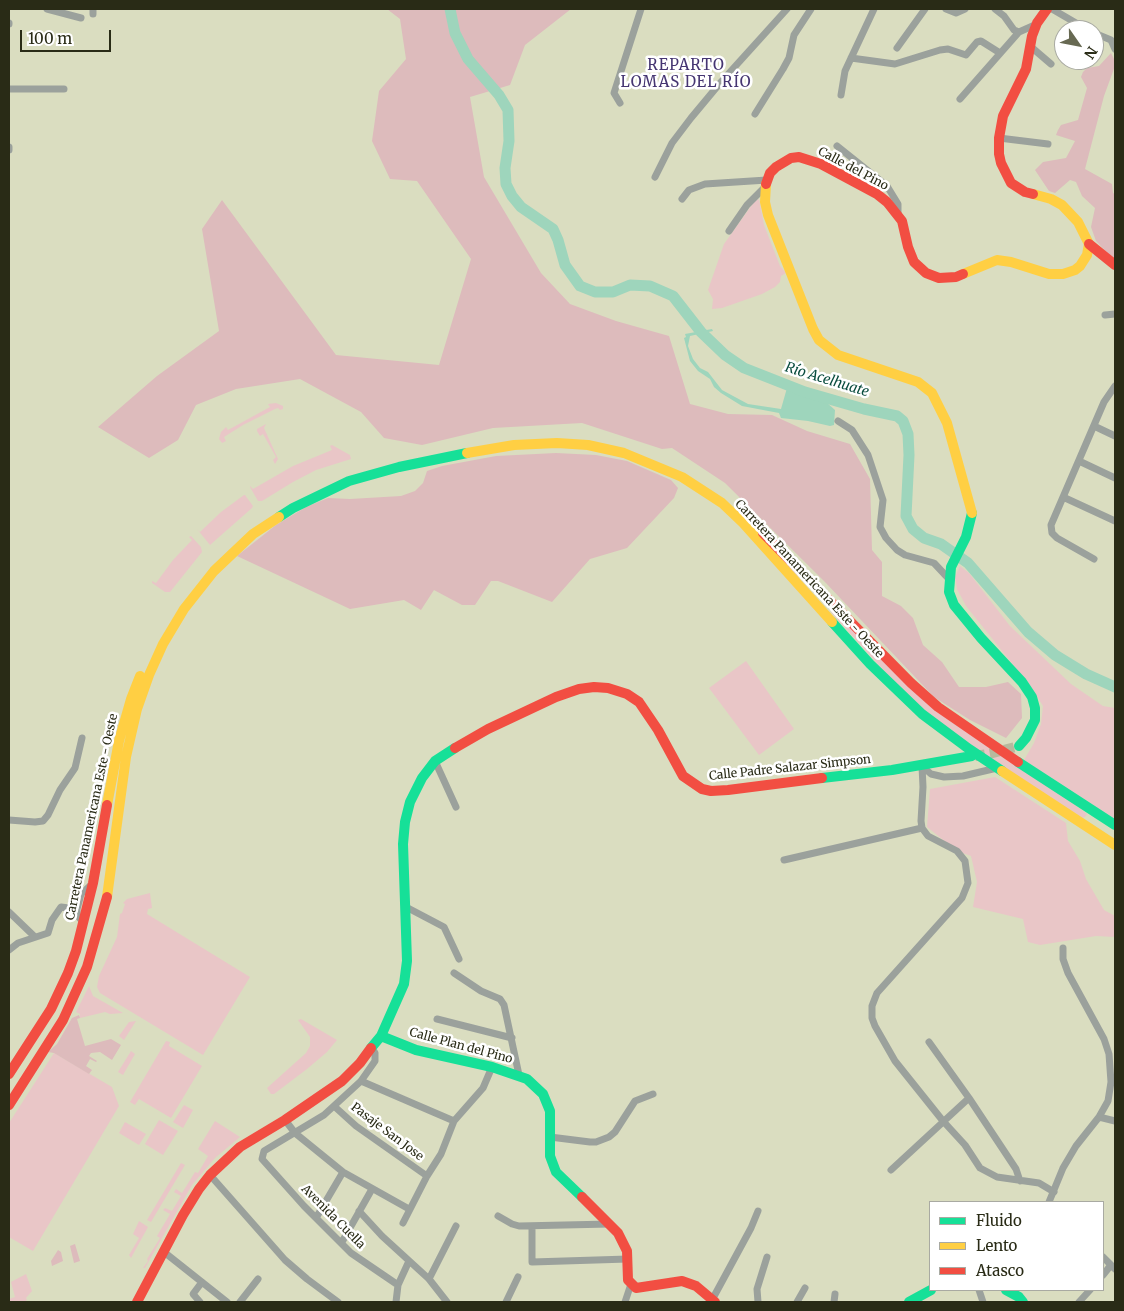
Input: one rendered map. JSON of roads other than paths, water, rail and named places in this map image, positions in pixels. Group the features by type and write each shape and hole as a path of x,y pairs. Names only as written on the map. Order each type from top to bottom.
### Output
{"main road":[{"path":"1047,9 1032,36 1026,69 1003,116 999,138 1001,163 1011,183 1025,192 1051,199 1062,205 1078,222 1089,244 1115,265"},
{"name":"Calle del Pino","path":"766,183 776,167 782,162 799,157 821,164 877,194 898,214 902,221 914,262 926,273 939,278 956,277 997,260 1012,262 1049,274 1063,274 1080,266 1087,255 1089,244"},
{"path":"766,183 765,202 768,215 812,329 819,340 838,355 918,382 932,393 940,406 970,500 972,518 966,536 951,567 948,592 954,605 981,638 1022,682 1032,698 1035,708 1035,720 1026,738 1019,746"},
{"name":"Carretera Panamericana Este - Oeste","path":"9,1074 51,1009 76,951 93,882 119,741 131,699 147,659 183,598 211,563 249,528 268,514 306,491 332,480 355,471 408,457 467,445 529,436 567,436 617,443 665,459 709,484 745,514 926,697 967,728 1086,808 1114,824"},
{"name":"Carretera Panamericana Este - Oeste","path":"10,1101 63,1020 78,988 95,943 111,872 128,748 143,690 163,644 184,609 214,571 239,546 253,534 286,512 309,498 349,481 399,467 449,456 538,443 588,445 624,453 682,477 726,507 752,532 893,688 934,724 1115,845"},
{"name":"Calle Padre Salazar Simpson","path":"137,1302 187,1208 199,1188 210,1175 240,1147 285,1120 342,1081 360,1063 381,1036 398,999 408,961 403,844 405,822 410,802 418,785 435,761 444,754 556,697 594,686 627,694 640,702 683,776 702,789 711,791 922,766 972,756"},
{"path":"1078,820 1082,821 1088,818 1086,808"},
{"path":"1103,837 1100,830 1104,824 1114,824"},
{"name":"Calle Plan del Pino","path":"381,1036 416,1050 519,1075 533,1084 545,1098 551,1116 550,1156 556,1172 610,1224 624,1244 628,1259 628,1280 631,1284"},
{"path":"631,1284 636,1288 682,1281 696,1286 713,1301"},
{"path":"915,1301 930,1291"},
{"path":"1009,1291 1022,1296"}],"street":[{"path":"47,9 81,18"},
{"path":"620,102 614,94 641,9"},
{"path":"655,177 672,143 691,118 720,82 787,9"},
{"path":"755,114 783,69 794,35 811,9"},
{"path":"841,95 846,71 874,9"},
{"path":"897,48 925,9"},
{"path":"946,9 956,13 965,9"},
{"path":"994,9 1004,16 1014,30 1019,32"},
{"path":"1052,9 1071,20"},
{"path":"960,99 1019,32 1037,24"},
{"path":"1104,37 1111,40 1115,49"},
{"path":"851,58 895,64 940,50 948,49 966,55 977,42 981,41 1000,54"},
{"path":"1030,46 1051,64"},
{"path":"9,89 64,89"},
{"path":"999,138 1048,144"},
{"path":"837,146 887,186 898,204 898,214"},
{"path":"682,199 689,190 705,184 766,183"},
{"path":"729,230 766,183"},
{"path":"1105,315 1115,314"},
{"path":"1094,559 1057,538 1052,533 1051,525 1104,402 1114,388"},
{"path":"838,421 852,430 868,455 883,500 880,527 886,538 897,550 905,555 934,563 949,579"},
{"path":"1094,426 1115,436"},
{"path":"1079,461 1115,478"},
{"path":"1063,497 1115,521"},
{"path":"9,820 35,822 43,820 48,815 60,790 75,768 82,738"},
{"path":"435,761 456,807"},
{"path":"922,766 931,774 944,777 963,776 998,768"},
{"path":"922,766 922,828 928,836 957,851 966,861 968,883 962,898 877,993 872,1006 872,1018 895,1061 943,1121 965,1145 980,1168 997,1177 1039,1183 1054,1192"},
{"path":"784,860 922,828"},
{"path":"83,922 77,915 77,909 82,894 93,882"},
{"path":"9,950 18,943 48,933 52,920 61,907 77,909"},
{"path":"406,907 444,927 459,959"},
{"path":"9,912 35,937"},
{"path":"1050,1201 1076,1146 1099,1118 1108,1101 1111,1082 1109,1054 1104,1038 1068,973 1063,959 1063,948"},
{"path":"454,973 481,991 500,1000 504,1005 519,1075"},
{"path":"437,1019 512,1038"},
{"path":"929,1042 1016,1169 1020,1181"},
{"path":"295,1133 324,1116 361,1081 375,1061 375,1053 372,1048"},
{"path":"403,1223 440,1154 454,1121 482,1088 492,1067"},
{"path":"361,1081 454,1121"},
{"path":"550,1137 590,1142 610,1138 635,1102 653,1094"},
{"path":"890,1170 969,1098"},
{"name":"Pasaje San Jose","path":"334,1106 356,1126 427,1176"},
{"path":"1099,1118 1115,1122"},
{"path":"285,1120 295,1133 344,1172 409,1209"},
{"name":"Avenida Cuella","path":"295,1133 264,1151 262,1158 316,1218 357,1258 398,1285"},
{"path":"316,1218 344,1172"},
{"path":"210,1175 285,1260 338,1302"},
{"path":"342,1242 372,1189"},
{"path":"360,1211 382,1236 429,1278 447,1302"},
{"path":"713,1301 758,1211"},
{"path":"498,1216 512,1224 532,1226 610,1224"},
{"path":"429,1278 456,1226"},
{"path":"532,1226 532,1262 628,1259"},
{"path":"164,1252 227,1302"},
{"path":"758,1302 757,1288 767,1257"},
{"path":"1104,1258 1113,1267"},
{"path":"396,1302 398,1285 410,1261"},
{"path":"506,1302 518,1277"},
{"path":"240,1302 258,1279"},
{"path":"200,1302 193,1294 202,1282"},
{"path":"625,1302 631,1284"},
{"path":"797,1302 805,1288"},
{"path":"1079,1302 1089,1291"},
{"path":"834,1302 835,1294"}],"waterway":[{"name":"Río Acelhuate","path":"450,9 455,33 468,59 499,95 508,110 509,141 505,168 506,184 512,196 521,207 553,229 565,265 580,286 595,292 613,292 630,285 650,286 673,296 701,332 725,355 744,368 805,392 864,409 897,416 903,421 908,434 909,455 906,516 913,529 924,538 941,544 968,563 1028,632 1055,655 1086,674 1115,687"}],"tunnel":[{"path":"975,756 1019,746"}],"district":[{"name":"REPARTO LOMAS DEL RÍO","path":"686,74"}]}
